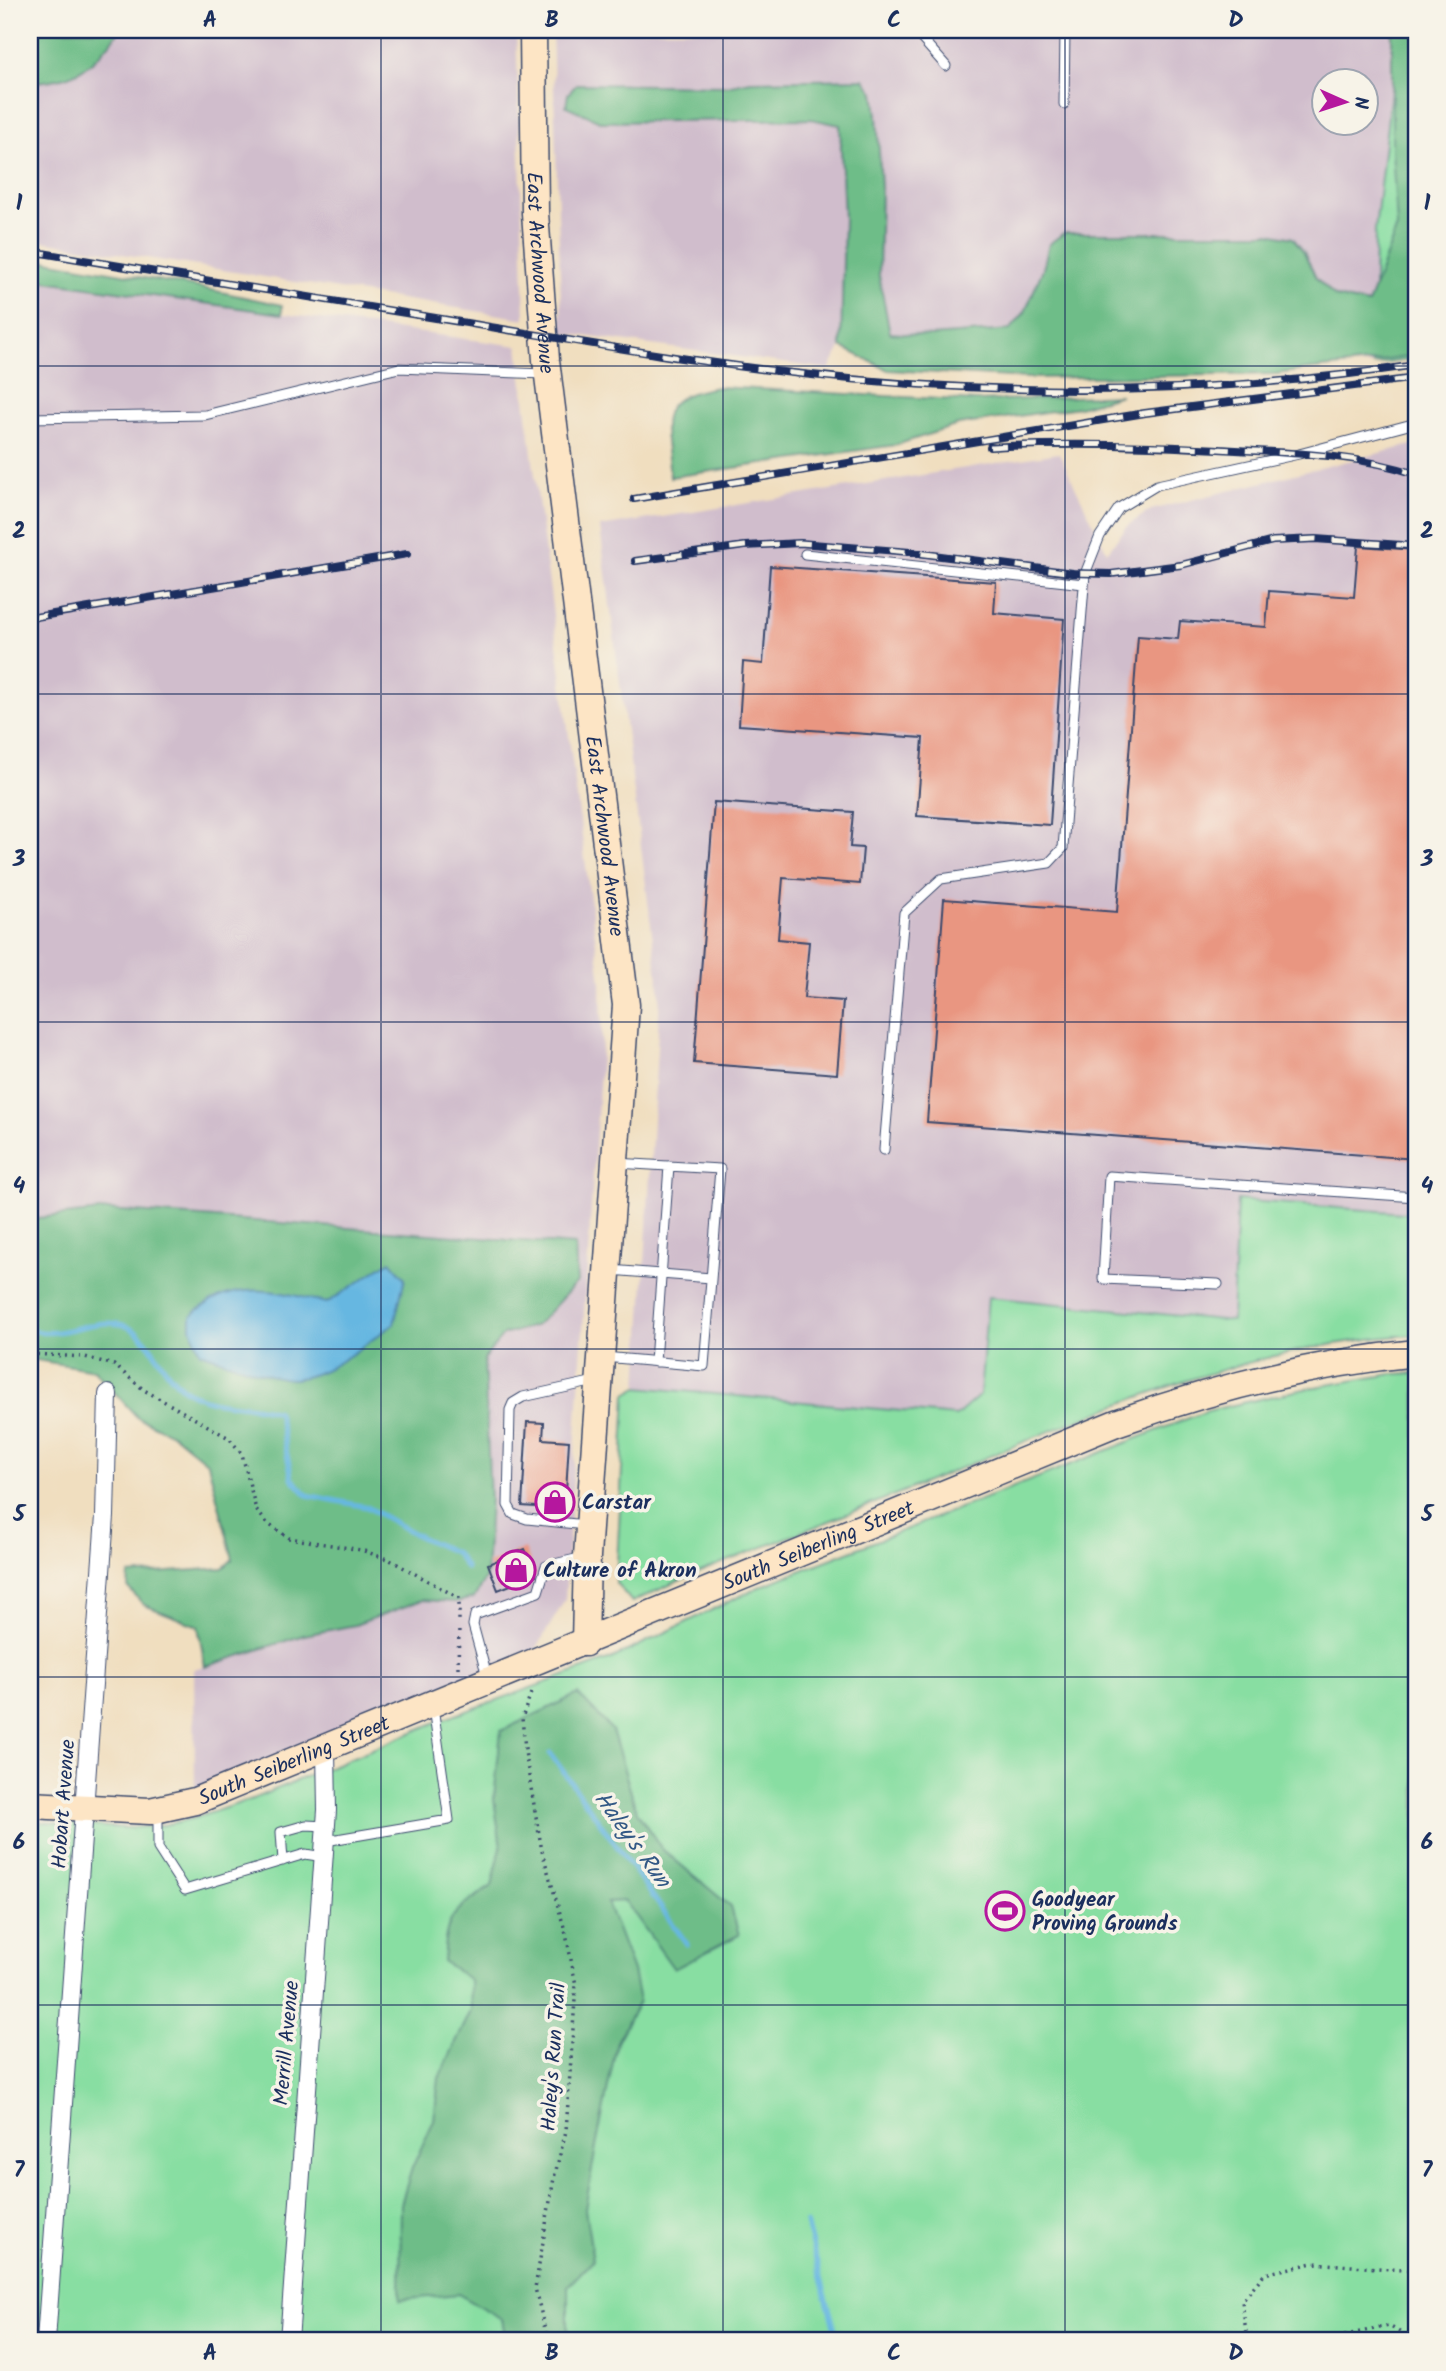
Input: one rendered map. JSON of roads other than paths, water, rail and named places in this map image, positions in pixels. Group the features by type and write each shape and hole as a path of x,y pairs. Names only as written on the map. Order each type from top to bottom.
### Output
{"main road":[{"name":"East Archwood Avenue","path":"533,30 537,257 547,374 624,976 626,1035 589,1526 585,1643"},
{"name":"South Seiberling Street","path":"30,1805 158,1810 195,1801 1165,1406 1282,1373 1416,1353"}],"street":[{"name":"Hobart Avenue","path":"46,2341 86,1809 105,1516 108,1394"},
{"name":"Merrill Avenue","path":"289,2341 325,1841 326,1749"}],"lane":[{"path":"914,30 946,66"},
{"path":"1064,104 1065,30"},
{"path":"30,418 205,415 399,368 547,374"},
{"path":"884,1150 904,913 941,879 1049,863 1063,848 1084,584 1100,536 1119,508 1157,485 1299,454 1416,423"},
{"path":"805,554 1084,584"},
{"path":"589,1526 527,1520 513,1514 508,1505 510,1410 513,1403 601,1369 655,1362 704,1366 712,1278 720,1169 616,1163"},
{"path":"655,1362 669,1166"},
{"path":"1218,1284 1103,1279 1109,1176 1416,1196"},
{"path":"608,1269 712,1278"},
{"path":"488,1681 473,1625 475,1615 538,1592 546,1566 587,1556"},
{"path":"158,1810 158,1848 185,1890 305,1854 325,1841 449,1819 433,1704"},
{"path":"283,1861 281,1832 306,1825 325,1841"}],"water":[{"path":"390,1261 405,1278 394,1324 347,1358 321,1372 307,1377 285,1378 261,1373 200,1352 191,1328 191,1316 223,1296 256,1290 291,1294 327,1303"}],"waterway":[{"name":"Haley's Run","path":"30,1329 54,1332 114,1323 136,1331 184,1389 218,1402 278,1412 292,1478 307,1495 367,1507 420,1537 456,1553 466,1568"},
{"name":"Haley's Run","path":"550,1753 687,1944"},
{"name":"Haley's Run","path":"806,2223 838,2341"}],"railway":[{"path":"30,251 667,356 871,381 1105,390 1261,383 1416,365"},
{"path":"634,499 1145,413 1416,378"},
{"path":"990,447 1113,445 1281,452 1350,459 1416,474"},
{"path":"635,561 745,546 800,543 910,552 1073,573 1111,574 1181,565 1273,541 1315,539 1416,546"},
{"path":"30,618 407,554"}],"place":[{"name":"Carstar","path":"555,1502"},
{"name":"Culture of Akron","path":"516,1570"},
{"name":"Goodyear Proving Grounds","path":"1005,1911"}]}
